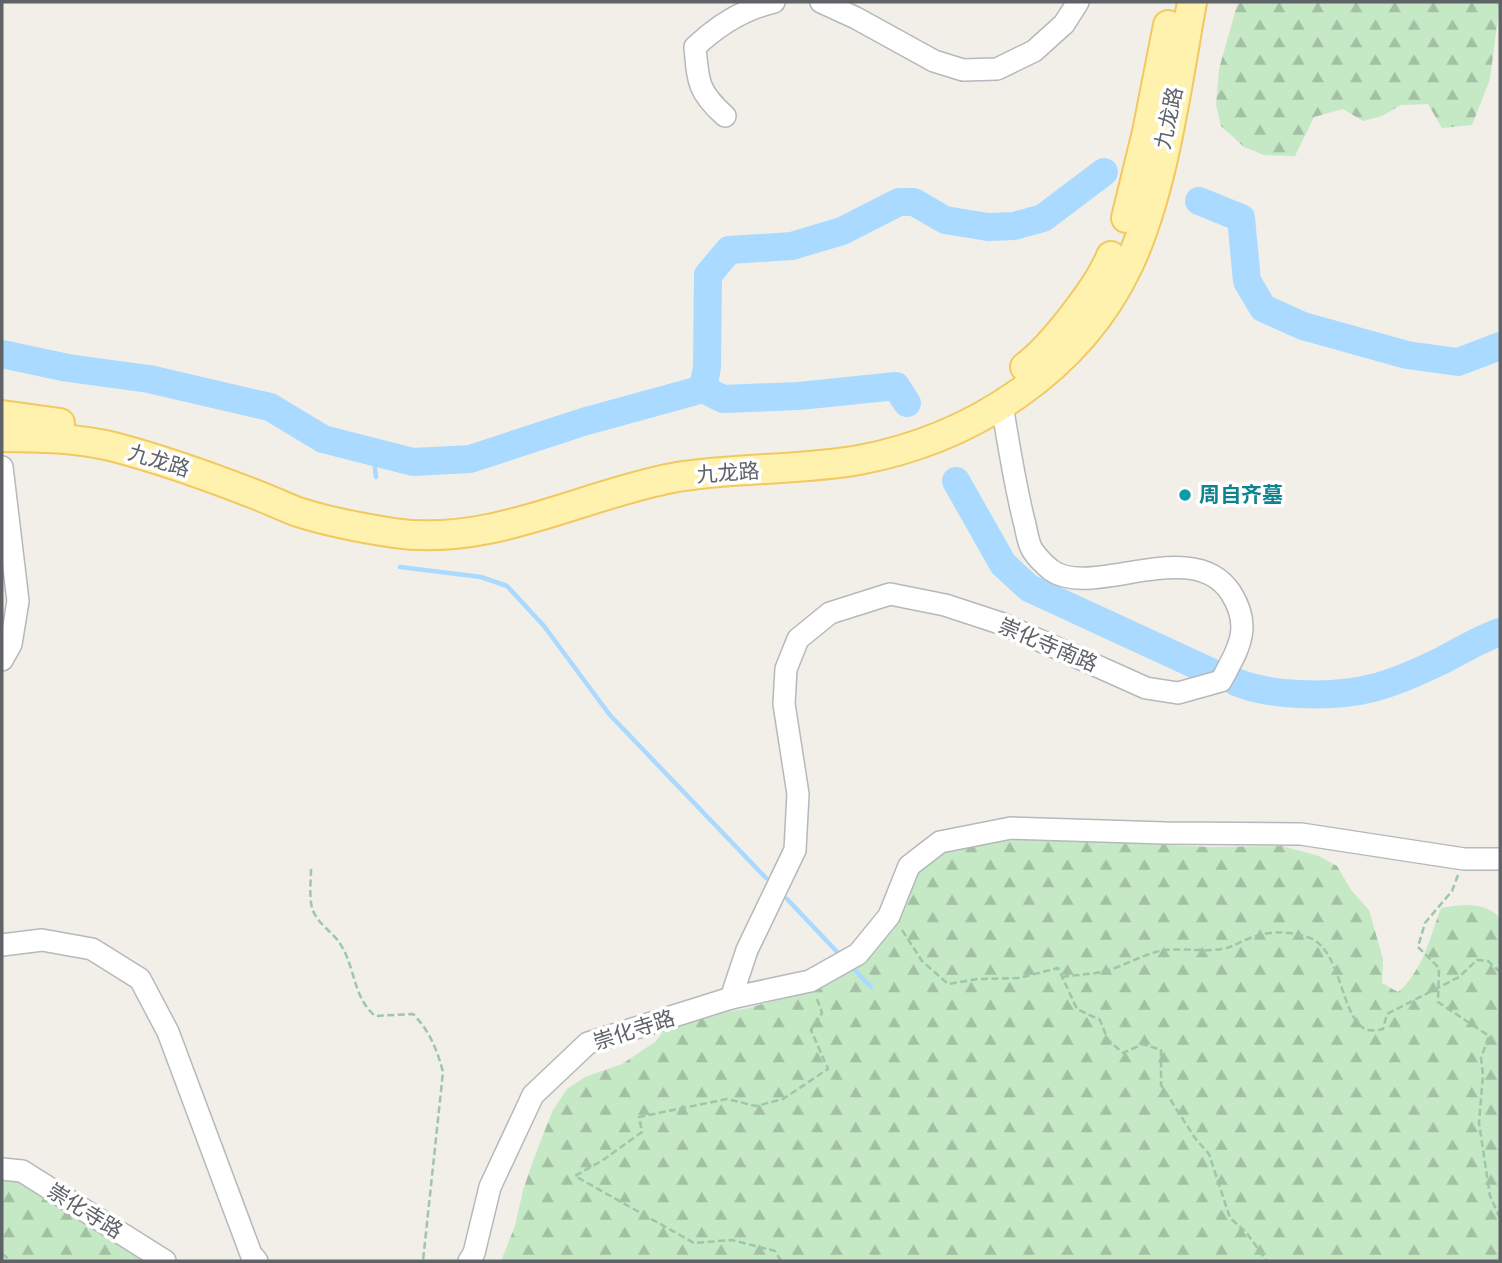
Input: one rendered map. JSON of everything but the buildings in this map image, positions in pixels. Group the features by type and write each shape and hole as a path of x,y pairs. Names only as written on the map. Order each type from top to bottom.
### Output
{"main road":[{"name":"九龙路","path":"2,415 146,438 284,490 358,511 400,518 467,515 520,505 607,476 662,464 811,451 871,442 935,421 992,391 1033,361 1072,317 1106,269 1129,211 1173,2"},
{"name":"九龙路","path":"2,437 49,437 110,446 172,464 297,512 345,525 400,534 443,536 520,522 646,483 671,478 808,467 859,460 912,448 965,426 1002,405 1037,380 1073,346 1102,310 1128,265 1146,218 1163,152 1192,2"}],"street":[{"path":"725,116 707,100 697,78 695,47 715,28 774,2"},
{"path":"821,2 934,61 963,70 997,69 1034,51 1064,24 1078,2"},
{"name":"崇化寺南路","path":"732,998 747,950 795,850 798,794 784,704 786,669 798,639 830,613 890,594 945,606 1003,624 1146,688 1178,693 1221,681 1241,643 1241,609 1224,582 1200,571 1161,567 1072,579 1052,571 1031,549 1015,486 1002,405"},
{"path":"2,467 18,600 11,644 2,660"},
{"name":"崇化寺路","path":"469,1261 474,1253 490,1187 533,1095 587,1043 732,998 810,981 846,961 858,954 889,916 909,866 940,842 1011,828 1301,834 1464,859 1500,859"},
{"path":"2,945 42,940 92,949 140,979 169,1032 251,1254 257,1261"},
{"name":"崇化寺路","path":"2,1169 22,1171 165,1261"}],"path":[{"path":"1464,859 1452,891 1425,923 1418,947 1439,968 1438,1002 1489,1035 1481,1058 1483,1075 1479,1123 1490,1196 1500,1218"},
{"path":"311,869 312,908 349,960 364,1006 375,1016 413,1014 426,1027 443,1072 423,1261"},
{"path":"889,916 905,933 922,961 948,984 978,979 1019,978 1058,968 1076,1009 1100,1020 1108,1040 1123,1053 1143,1044 1161,1051 1161,1085 1195,1138 1209,1154 1230,1218 1246,1232 1267,1261"},
{"path":"1062,977 1092,975 1116,968 1137,957 1166,950 1212,951 1231,947 1271,932 1314,939 1333,960 1345,997 1359,1026 1369,1031 1383,1029 1387,1014 1459,977 1477,960 1488,961 1500,972"},
{"path":"782,1261 775,1251 732,1240 694,1243 575,1176 642,1132 639,1117 727,1099 756,1106 783,1100 828,1069 811,1030 822,1013 810,981"},
{"path":"2,1254 12,1261"}],"green space":[{"path":"1238,2 1500,2 1490,79 1472,125 1442,128 1428,104 1401,105 1382,116 1363,121 1343,109 1314,117 1295,156 1264,155 1244,147 1221,126 1216,105 1219,69"},
{"path":"976,836 1210,847 1282,846 1319,856 1337,866 1351,890 1369,910 1383,959 1382,983 1398,992 1407,984 1420,964 1441,908 1472,905 1494,913 1500,918 1500,1261 501,1261 515,1226 523,1190 537,1150 553,1110 567,1089 585,1077 622,1064 655,1042 666,1028 700,1016 749,1008 790,996 855,968 880,943 914,879 946,840"},
{"path":"2,1162 157,1261 2,1261"}],"waterway":[{"path":"703,389 707,367 708,275 729,250 792,246 842,231 899,202 914,202 945,220 988,227 1014,226 1043,218 1104,172"},
{"path":"1199,201 1241,218 1247,281 1263,308 1303,326 1407,355 1458,362 1500,346"},
{"path":"2,354 68,368 149,379 270,407 323,439 413,462 470,459 583,422 703,389 723,399 799,396 896,386 907,403"},
{"path":"373,451 376,477"},
{"path":"956,481 1003,564 1029,588 1211,672"},
{"path":"400,567 481,577 507,586 544,626 609,714 766,878"},
{"path":"1236,682 1291,694 1339,694 1373,688 1406,677 1500,632"},
{"path":"787,899 841,956"},
{"path":"850,965 871,987"}],"place":[{"name":"周自齐墓","path":"1185,495"}]}
